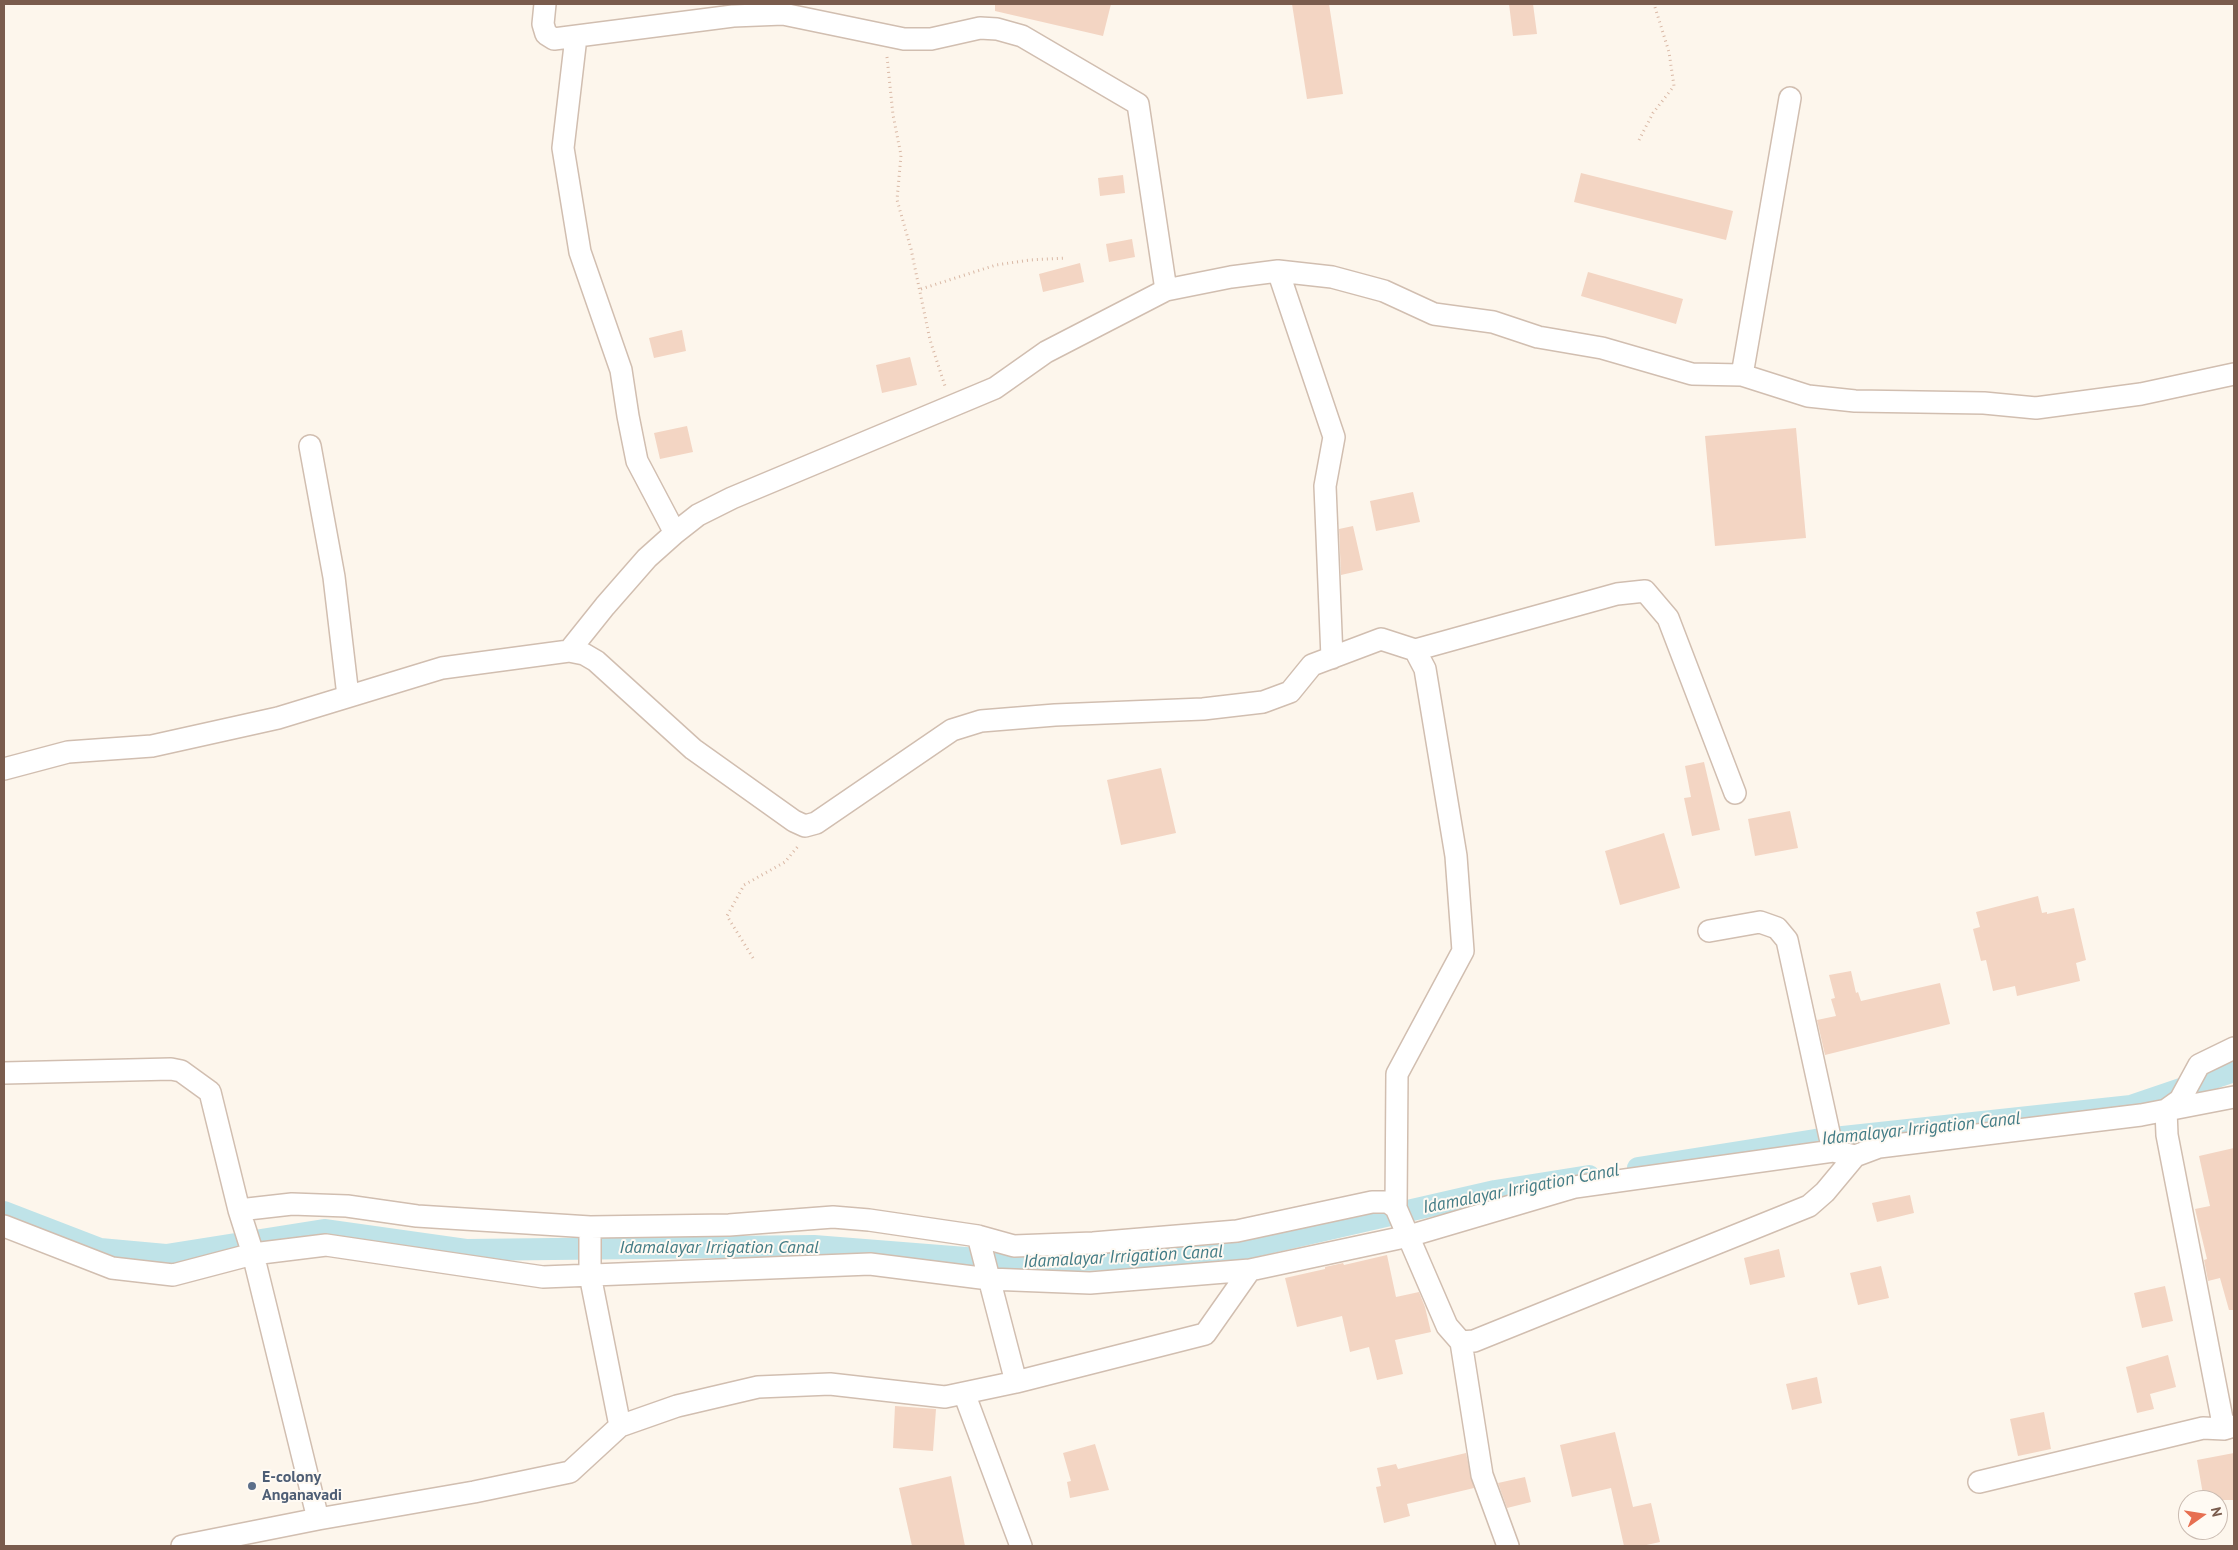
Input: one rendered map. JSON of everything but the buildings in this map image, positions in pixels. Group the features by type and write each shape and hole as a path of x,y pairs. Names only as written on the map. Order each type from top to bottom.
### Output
{"street":[{"path":"544,4 543,24 546,34 554,39 734,16 783,14 904,39 932,39 980,28 997,29 1022,36 1138,104 1166,290"},
{"path":"576,37 563,148 580,252 621,370 637,461 675,533"},
{"path":"1742,375 1790,98"},
{"path":"1278,271 1334,437 1325,486 1332,658"},
{"path":"569,651 647,558 698,515 732,498 995,388 1046,352 1166,290 1231,278 1278,271 1332,277 1384,291 1434,314 1493,322 1538,337 1602,348 1692,374 1742,375 1808,396 1855,401 1984,403 2036,408 2142,394 2234,374"},
{"path":"310,446 334,577 348,696"},
{"path":"4,769 68,752 152,746 278,718 442,668 569,651 584,654 596,661 693,749 794,822 805,826 816,823 952,730 982,721 1055,715 1203,709 1263,702 1290,692 1312,665 1381,639 1415,650 1617,594 1645,591 1668,618 1735,793"},
{"path":"1415,650 1425,669 1456,856 1463,951 1397,1074 1396,1208 1447,1326 1461,1342 1482,1475 1508,1546"},
{"path":"1709,931 1760,922 1778,928 1787,940 1833,1151"},
{"path":"1979,1482 2202,1428 2229,1428 2167,1135 2173,1105 2199,1065 2234,1048"},
{"path":"4,1073 171,1069 182,1071 210,1092 318,1519"},
{"path":"1461,1342 1474,1341 1809,1206 1824,1192 1855,1156 1879,1147 2234,1097"},
{"path":"4,1226 112,1268 173,1274 252,1254 326,1245 543,1277 870,1264 990,1279 1090,1283 1250,1270 1409,1236 1575,1187 1833,1151 1855,1156"},
{"path":"239,1210 292,1204 347,1206 417,1216 590,1227 729,1225 834,1218 869,1220 978,1236 1014,1246 1093,1243 1237,1231 1372,1202 1388,1202 1396,1208"},
{"path":"590,1227 590,1275 620,1426"},
{"path":"978,1236 1016,1382"},
{"path":"182,1546 318,1519 474,1492 570,1472 620,1426 677,1406 758,1387 830,1384 945,1397 1016,1382 1205,1334 1250,1270"},
{"path":"964,1393 1020,1546"}],"path":[{"path":"1639,140 1652,113 1674,86 1670,52 1654,4"},
{"path":"884,34 893,115 901,156 898,200 920,289 930,340 952,405"},
{"path":"920,289 996,265 1030,260 1066,258"},
{"path":"753,958 727,916 744,886 786,862 816,823"}],"waterway":[{"name":"Idamalayar Irrigation Canal","path":"1638,1168 1815,1140 2131,1106 2234,1071"},
{"name":"Idamalayar Irrigation Canal","path":"4,1212 100,1249 166,1255 324,1230 466,1250 814,1246 1016,1262 1211,1256 1495,1191 1589,1176"}],"place":[{"name":"E-colony Anganavadi","path":"252,1486"}]}
